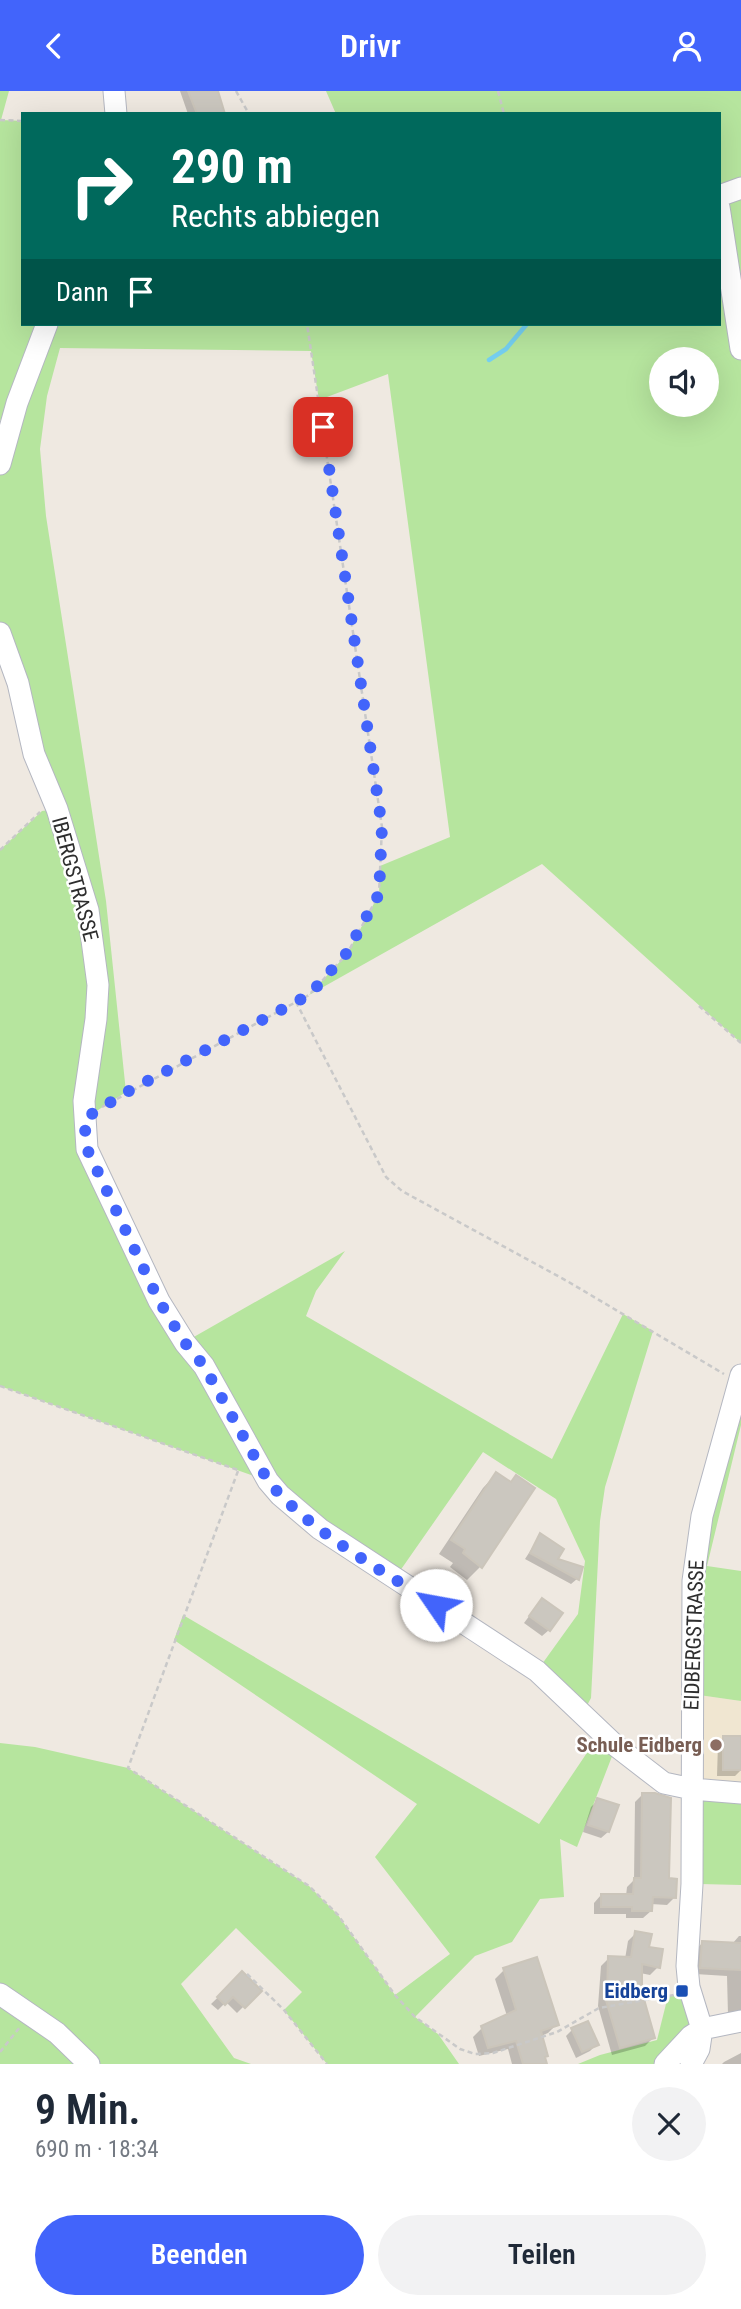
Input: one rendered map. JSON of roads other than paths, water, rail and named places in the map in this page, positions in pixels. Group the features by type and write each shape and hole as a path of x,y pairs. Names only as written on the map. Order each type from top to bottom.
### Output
{"street":[{"path":"114,91 116,112"},
{"path":"721,196 741,188"},
{"path":"721,220 741,349"},
{"path":"0,464 16,403 46,326"},
{"name":"IBERGSTRASSE","path":"0,633 18,683 34,754 57,809 88,910 98,985 96,1020 84,1101 87,1149 159,1301 185,1343 204,1366 268,1481 280,1495 320,1529 537,1671 617,1746 664,1783 692,1790 741,1793"},
{"name":"EIDBERGSTRASSE","path":"702,2029 691,1993 687,1966 692,1884 693,1581 702,1516 740,1379"},
{"path":"0,1994 57,2033 89,2064"},
{"path":"665,2064 691,2036 702,2029 741,2021"},
{"path":"691,2064 699,2049 702,2029"}],"waterway":[{"path":"489,360 506,349 525,326"}],"place":[{"name":"Schule Eidberg","path":"716,1745"},
{"name":"Eidberg","path":"682,1991"}]}
